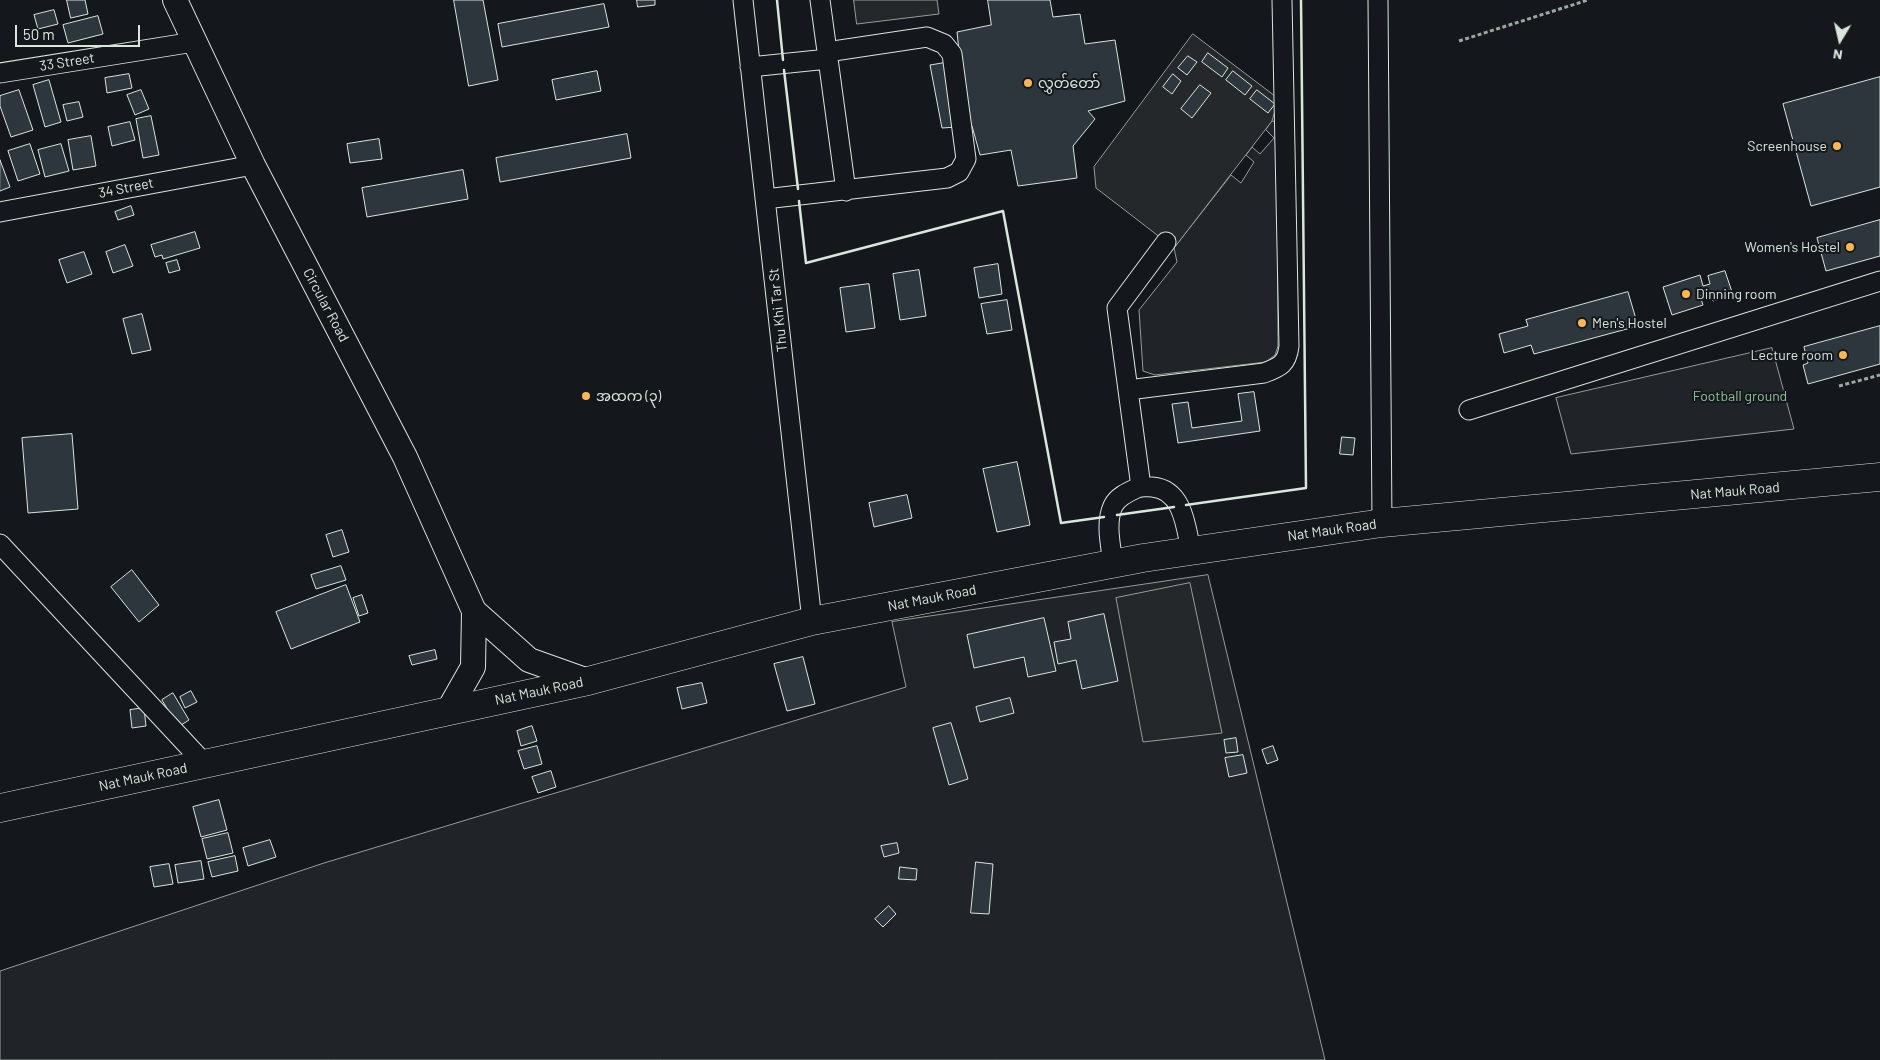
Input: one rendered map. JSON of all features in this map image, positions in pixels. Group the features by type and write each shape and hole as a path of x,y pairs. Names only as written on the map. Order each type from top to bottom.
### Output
{"highway":[{"name":"Nat Mauk Road","path":"0,808 588,681 812,621 1113,564 1382,523 1880,477"}],"main road":[{"name":"Circular Road","path":"175,0 253,165 405,456 474,611"},
{"path":"474,611 530,660 588,681"},
{"path":"448,711 473,667 474,611"}],"street":[{"name":"Thu Khi Tar St","path":"743,0 812,621"},
{"path":"820,0 846,191"},
{"path":"1128,390 1264,374 1278,368 1287,358 1290,346 1282,0"},
{"path":"1378,0 1382,523"},
{"path":"750,68 828,56 927,37 944,44 952,54 964,140 966,159 959,172 947,178 765,199"},
{"name":"33 Street","path":"0,73 194,42"},
{"name":"34 Street","path":"0,212 253,165"},
{"path":"1141,487 1117,308 1166,242"},
{"path":"1470,410 1880,282"},
{"path":"1113,564 1109,523 1113,506 1126,493 1141,487 1159,488 1174,497 1184,514 1191,551"},
{"path":"0,544 204,764"}],"path":[{"path":"1459,41 1588,0"},
{"path":"1839,386 1880,375"}],"green space":[{"path":"1272,121 1277,122 1278,346 1275,355 1266,362 1155,375 1143,371 1139,310 1177,262 1174,248 1231,175 1241,183 1254,162 1246,155 1252,147 1260,154 1274,138 1266,130"},
{"name":"Football ground","path":"1772,348 1794,429 1571,454 1556,398"},
{"path":"1208,575 1325,1060 0,1060 0,971 324,863 906,687 892,622"}],"shaded area":[{"path":"854,0 937,0 939,14 857,24"},
{"path":"1193,34 1275,96 1276,107 1272,121 1174,248 1096,188 1094,167"},
{"path":"1190,583 1222,733 1143,742 1116,598"}],"building":[{"path":"67,0 85,0 88,14 71,18"},
{"path":"454,0 483,0 498,80 469,86"},
{"path":"637,0 655,0 655,5 638,7"},
{"name":"လွှတ်တော်","path":"988,0 1050,0 1053,17 1080,14 1085,44 1115,40 1125,101 1088,111 1095,119 1073,146 1077,178 1018,186 1011,150 980,155 972,126 942,128 930,65 960,60 957,32 991,25"},
{"path":"604,4 609,27 502,47 498,24"},
{"path":"54,10 58,24 38,29 34,15"},
{"path":"98,16 103,34 68,43 63,25"},
{"path":"1208,53 1228,68 1222,77 1202,62"},
{"path":"1188,56 1197,62 1187,75 1178,68"},
{"path":"597,71 601,91 556,100 552,80"},
{"path":"1233,71 1252,86 1245,95 1226,80"},
{"path":"129,74 132,88 107,93 105,78"},
{"path":"1173,74 1181,81 1172,94 1163,87"},
{"name":"Screenhouse","path":"1880,77 1880,187 1811,206 1783,104"},
{"path":"49,80 61,122 45,127 33,85"},
{"path":"1200,85 1211,93 1192,118 1181,109"},
{"path":"19,90 33,130 11,137 0,106 0,96"},
{"path":"141,90 149,109 135,115 127,95"},
{"path":"1257,90 1275,104 1268,113 1250,99"},
{"path":"79,102 83,117 67,121 63,105"},
{"path":"151,116 159,155 143,158 136,119"},
{"path":"130,122 135,140 112,146 108,127"},
{"path":"627,134 631,158 500,182 496,158"},
{"path":"91,136 96,166 73,170 68,140"},
{"path":"379,139 382,159 350,163 347,144"},
{"path":"30,144 40,174 18,181 8,151"},
{"path":"61,144 69,171 45,177 38,150"},
{"path":"0,160 10,187 0,191"},
{"path":"463,170 468,199 367,217 362,188"},
{"path":"131,206 134,215 118,220 115,212"},
{"name":"Women's Hostel","path":"1880,220 1880,256 1826,271 1817,238"},
{"path":"195,232 200,248 163,259 162,255 155,257 151,245"},
{"path":"125,245 133,266 113,273 106,252"},
{"path":"84,252 92,274 67,283 59,260"},
{"path":"177,260 180,270 169,273 166,263"},
{"path":"998,264 1002,294 979,298 974,268"},
{"path":"919,270 926,316 900,320 893,274"},
{"name":"Dinning room","path":"1725,271 1733,295 1713,301 1710,293 1700,296 1703,305 1672,315 1663,287 1700,275 1703,286 1710,284 1708,276"},
{"path":"869,284 875,328 846,332 840,288"},
{"name":"Men's Hostel","path":"1628,292 1638,326 1534,354 1531,345 1504,353 1499,334 1528,326 1526,320"},
{"path":"1007,300 1012,330 987,334 981,304"},
{"path":"142,314 151,350 132,354 123,319"},
{"name":"Lecture room","path":"1880,326 1880,364 1808,384 1803,365 1808,363 1804,347"},
{"path":"1254,392 1260,431 1178,443 1172,404 1188,402 1192,428 1242,421 1238,394"},
{"path":"72,434 78,509 28,513 22,438"},
{"path":"1342,437 1355,438 1353,455 1340,454"},
{"path":"1017,462 1030,525 997,532 983,469"},
{"path":"907,495 912,518 874,527 869,503"},
{"path":"342,530 349,552 333,557 326,535"},
{"path":"341,566 346,580 316,589 311,575"},
{"path":"132,570 159,605 139,622 111,587"},
{"path":"346,585 360,622 291,649 276,612"},
{"path":"362,595 368,613 359,616 353,598"},
{"path":"1104,614 1118,681 1082,689 1076,660 1058,664 1054,642 1071,639 1068,622"},
{"path":"1044,618 1056,671 1028,677 1024,657 974,668 967,635"},
{"path":"435,650 437,659 412,665 409,656"},
{"path":"803,657 815,704 787,711 774,664"},
{"path":"702,683 707,703 682,709 677,688"},
{"path":"191,691 197,702 185,708 180,697"},
{"path":"173,693 189,720 178,727 162,700"},
{"path":"1010,698 1014,713 980,722 976,707"},
{"path":"144,708 146,726 132,728 130,710"},
{"path":"951,723 968,779 949,785 933,728"},
{"path":"532,726 537,741 521,746 517,731"},
{"path":"1236,738 1238,752 1226,753 1224,740"},
{"path":"537,746 542,764 524,769 518,751"},
{"path":"1273,746 1278,760 1267,764 1262,750"},
{"path":"1243,755 1247,773 1229,777 1225,758"},
{"path":"551,771 556,787 538,793 532,777"},
{"path":"219,800 227,830 201,837 193,807"},
{"path":"228,833 233,853 207,859 202,839"},
{"path":"270,840 276,857 248,866 243,848"},
{"path":"897,843 899,853 884,857 881,846"},
{"path":"235,856 238,871 212,877 208,862"},
{"path":"201,861 204,879 178,883 175,865"},
{"path":"976,862 993,864 989,914 971,913"},
{"path":"169,864 173,884 154,887 150,867"},
{"path":"900,867 917,869 916,880 899,879"},
{"path":"889,906 896,914 883,927 875,919"}],"wall":[{"path":"777,0 783,60"},
{"path":"1186,505 1306,488 1301,0"},
{"path":"784,70 798,189"},
{"path":"799,201 806,263 1003,211 1061,523 1104,517"},
{"path":"1117,515 1174,507"}],"place":[{"name":"လွှတ်တော်","path":"1028,83"},
{"name":"Screenhouse","path":"1837,146"},
{"name":"Women's Hostel","path":"1850,247"},
{"name":"Dinning room","path":"1686,294"},
{"name":"Men's Hostel","path":"1582,323"},
{"name":"Lecture room","path":"1843,355"},
{"name":"အထက (၃)","path":"586,396"}]}
